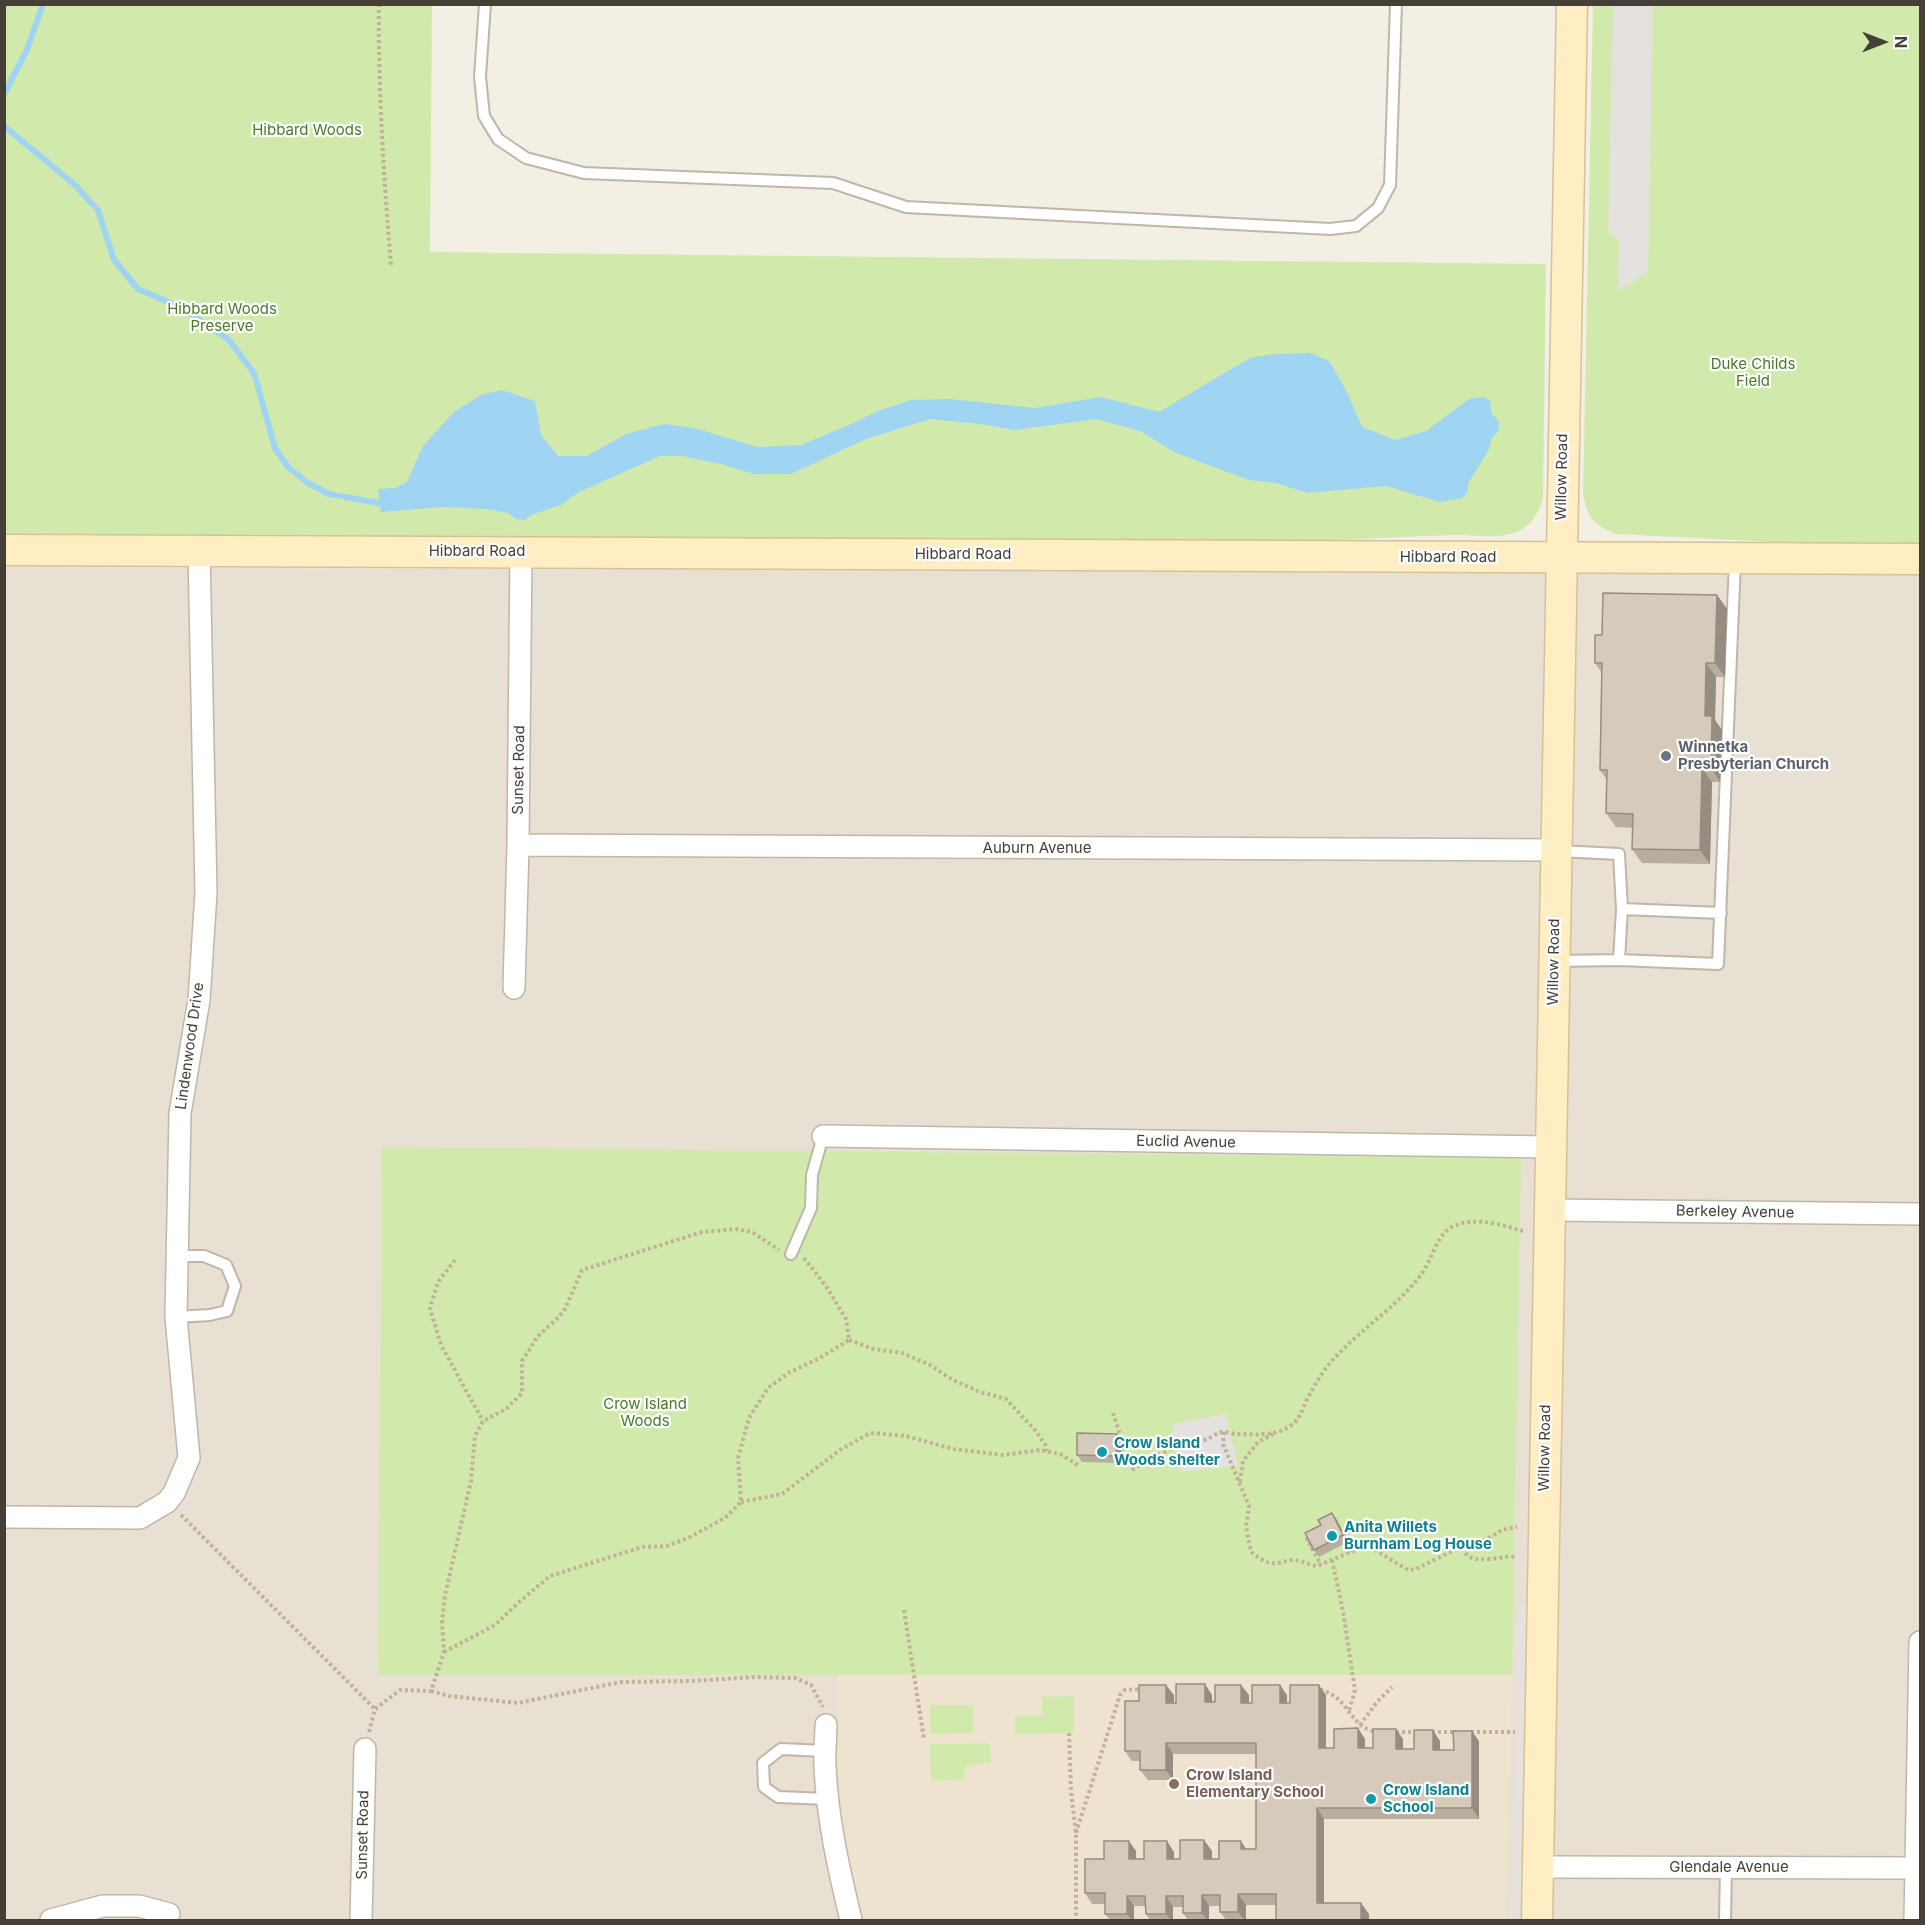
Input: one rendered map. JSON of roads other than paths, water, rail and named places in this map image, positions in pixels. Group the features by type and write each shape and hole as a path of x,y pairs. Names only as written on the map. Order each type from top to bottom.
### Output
{"main road":[{"name":"Willow Road","path":"1537,1920 1572,4"},
{"name":"Hibbard Road","path":"4,550 1920,559"}],"street":[{"name":"Lindenwood Drive","path":"4,1516 140,1518 167,1502 174,1493 189,1458 176,1317 180,1113 199,1000 206,893 199,551"},
{"name":"Sunset Road","path":"514,988 521,551"},
{"name":"Auburn Avenue","path":"518,845 1556,850"},
{"name":"Euclid Avenue","path":"823,1136 1550,1147"},
{"name":"Berkeley Avenue","path":"1549,1210 1920,1214"},
{"path":"1915,1920 1918,1868 1920,1642"},
{"path":"826,1725 828,1799 836,1851 851,1920"},
{"name":"Sunset Road","path":"361,1920 365,1749"},
{"name":"Glendale Avenue","path":"1538,1867 1918,1868"},
{"path":"51,1920 103,1906 139,1906 169,1914"}],"lane":[{"path":"485,4 480,77 484,116 498,139 526,158 584,173 833,183 906,207 1330,229 1356,226 1378,208 1390,185 1396,4"},
{"path":"1554,961 1619,960 1718,964 1736,558"},
{"path":"1556,850 1619,855 1622,909 1619,960"},
{"path":"1622,909 1721,913"},
{"path":"791,1254 811,1208 812,1175 823,1136"},
{"path":"176,1317 210,1315 227,1311 235,1286 226,1265 204,1256 177,1256"},
{"path":"825,1751 780,1749 763,1763 764,1787 778,1797 828,1799"},
{"path":"1725,1920 1726,1867"}],"water":[{"path":"1310,353 1329,361 1345,388 1362,427 1396,440 1426,431 1469,399 1482,397 1490,400 1492,414 1499,421 1498,432 1492,437 1488,451 1468,484 1468,492 1462,498 1440,502 1386,486 1307,493 1276,483 1249,480 1176,453 1140,431 1096,419 1015,430 930,419 866,439 791,474 754,474 682,456 660,456 579,492 561,505 531,515 525,520 516,519 508,513 488,509 441,507 381,512 378,489 395,488 407,482 423,446 454,412 481,395 502,390 535,401 541,435 558,456 587,456 626,434 664,424 694,428 758,447 801,445 878,411 911,400 949,399 1035,408 1101,397 1159,412 1250,358 1275,354"}],"waterway":[{"path":"4,94 27,50 43,4"},
{"path":"4,126 75,185 98,210 114,260 138,289 182,308 229,340 254,373 275,448 288,467 308,483 329,494 384,503"}],"place":[{"name":"Winnetka Presbyterian Church","path":"1666,756"},
{"name":"Crow Island Woods shelter","path":"1102,1452"},
{"name":"Anita Willets Burnham Log House","path":"1332,1536"},
{"name":"Crow Island Elementary School","path":"1174,1784"},
{"name":"Crow Island School","path":"1371,1799"}],"park label":[{"name":"Hibbard Woods","path":"307,130"},
{"name":"Hibbard Woods Preserve","path":"222,318"},
{"name":"Duke Childs Field","path":"1753,372"},
{"name":"Crow Island Woods","path":"645,1412"}]}
